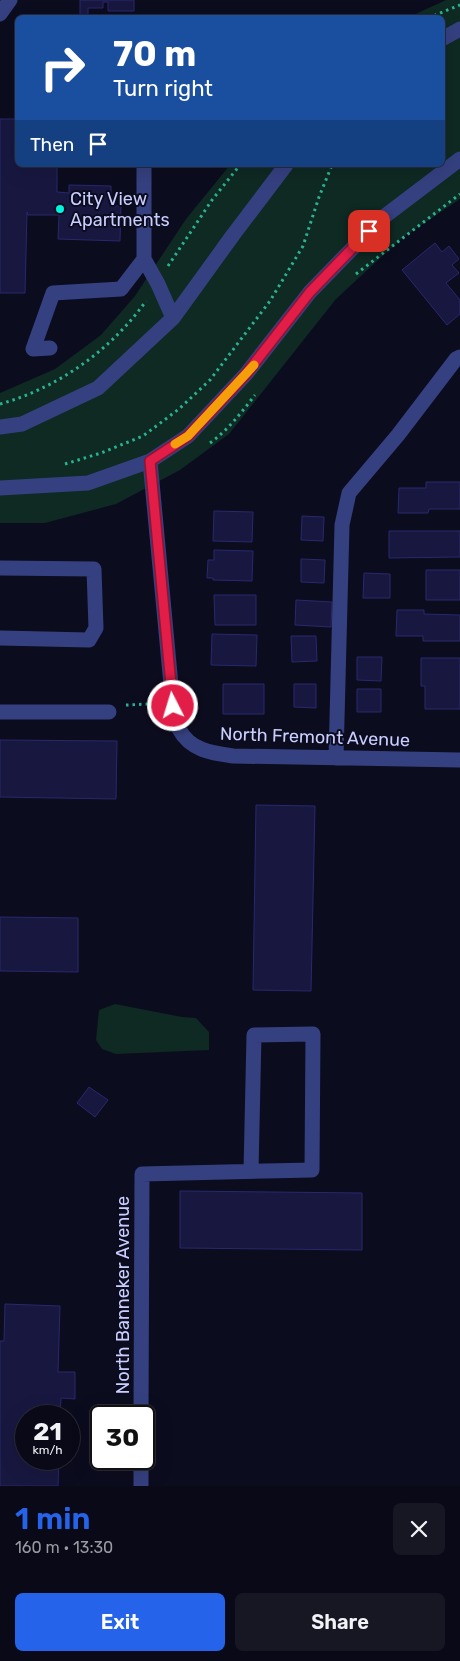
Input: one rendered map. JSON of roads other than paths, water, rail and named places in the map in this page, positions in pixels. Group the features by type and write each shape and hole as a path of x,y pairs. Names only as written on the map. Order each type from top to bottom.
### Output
{"street":[{"path":"0,14 10,0"},
{"path":"445,37 460,29"},
{"path":"0,488 88,483 150,461 188,436 240,381 310,292 381,219 460,158"},
{"path":"144,167 144,259 158,284 173,318"},
{"path":"0,427 22,424 98,388 173,318 284,167"},
{"path":"50,348 33,349 53,293 121,289 144,259"},
{"path":"336,758 342,525 349,493 456,359 460,357"},
{"name":"North Fremont Avenue","path":"150,461 173,706 179,729 190,744 211,753 233,756 460,760"},
{"path":"0,568 94,569 96,628 89,640 0,638"},
{"path":"0,712 109,712"},
{"path":"312,1034 312,1170 251,1171 254,1035 312,1034"},
{"name":"North Banneker Avenue","path":"141,1405 142,1174 251,1171"},
{"path":"141,1470 141,1486"}],"place":[{"name":"City View Apartments","path":"60,209"}]}
